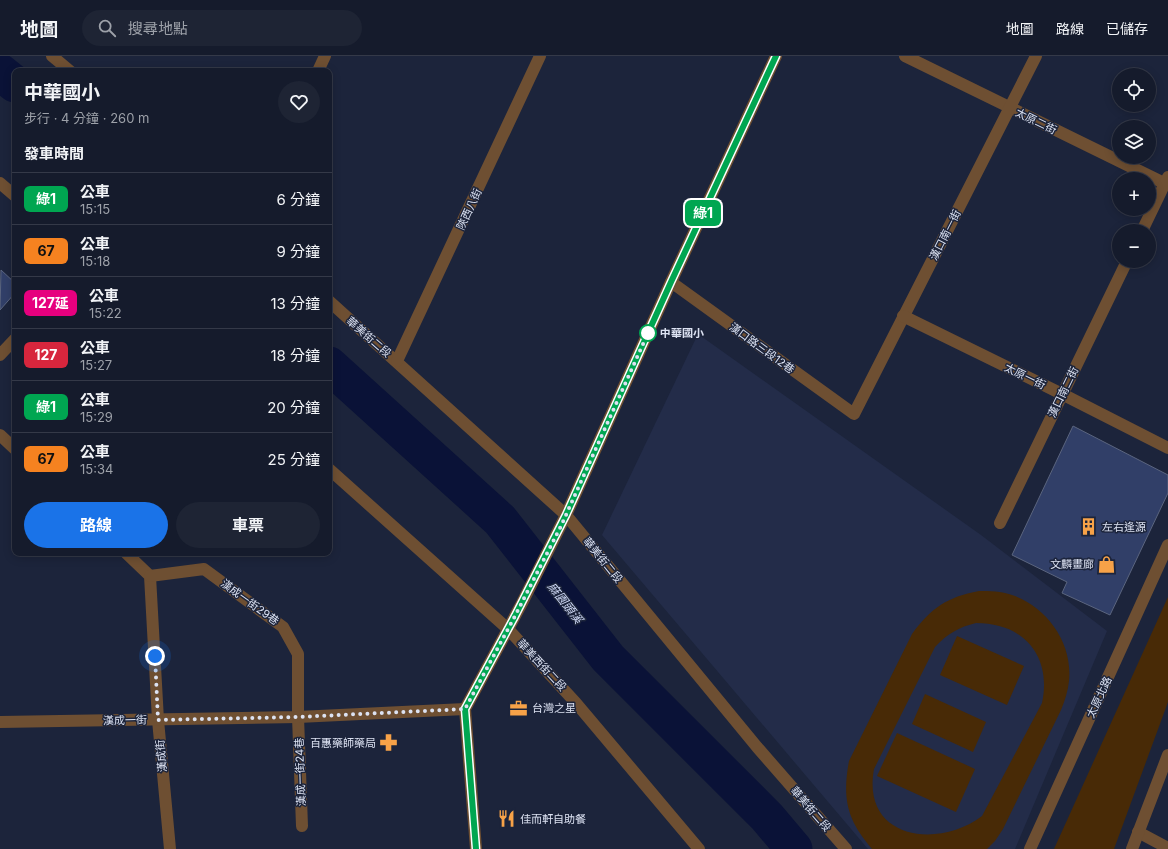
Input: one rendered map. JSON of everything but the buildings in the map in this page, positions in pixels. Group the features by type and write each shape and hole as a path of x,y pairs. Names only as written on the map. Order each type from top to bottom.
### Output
{"street":[{"path":"52,56 66,68"},
{"path":"320,68 326,56"},
{"name":"陝西八街","path":"397,361 540,56"},
{"path":"476,849 465,709 544,561 566,515 671,282 776,56"},
{"name":"太原二街","path":"904,56 1010,108 1167,181"},
{"name":"漢口南一街","path":"854,414 1036,56"},
{"path":"1146,224 1167,181"},
{"path":"0,183 12,193"},
{"name":"漢口南二街","path":"1000,523 1124,268"},
{"name":"漢口路三段12巷","path":"671,282 854,414"},
{"name":"華美街二段","path":"332,304 566,515 757,747 846,849"},
{"name":"太原一街","path":"903,316 1168,448"},
{"path":"0,355 12,342"},
{"path":"0,434 12,446"},
{"name":"華美西街二段","path":"332,472 508,629 576,703 699,849"},
{"name":"太原北路","path":"1030,849 1168,545"},
{"path":"129,556 150,576"},
{"name":"漢成一街29巷","path":"150,576 204,569 283,627 298,654 298,717"},
{"name":"漢成街","path":"150,576 158,720 170,849"},
{"name":"漢成一街","path":"0,722 298,717 465,709"},
{"name":"漢成一街24巷","path":"298,717 302,826"},
{"path":"1132,849 1168,755"},
{"path":"1138,832 1168,848"}],"shaded area":[{"name":"中華國小","path":"698,334 981,535 1107,631 1015,849 868,849 602,535"},
{"path":"983,591 1012,595 1036,608 1055,628 1067,653 1069,667 1067,692 1061,710 1003,829 995,841 987,849 872,849 857,828 848,808 846,787 849,761 912,634 926,617 941,605 949,600","holes":["976,623 1008,629 1021,636 1031,645 1038,657 1043,671 1044,686 1042,703 982,816 964,826 945,833 926,834 907,832 891,824 879,811 873,793 874,769 935,647 944,638 964,627"]},
{"path":"1168,597 1168,702 1114,849 1054,849"},
{"path":"957,636 1024,666 1007,705 940,675"},
{"path":"925,694 986,722 973,752 912,724"},
{"path":"897,733 975,769 956,812 877,776"}],"waterway":[{"name":"麻園頭溪","path":"0,72 12,82"},
{"name":"麻園頭溪","path":"332,368 500,520 608,658 767,817 794,849"}],"bus line":[{"name":"綠1","path":"476,849 465,709 544,561 566,515 671,282 776,56"}],"place":[{"name":"中華國小","path":"648,333"},
{"name":"左右逢源","path":"1089,527"},
{"name":"文麟畫廊","path":"1107,564"},
{"name":"台灣之星","path":"519,708"},
{"name":"百惠藥師藥局","path":"389,743"},
{"name":"佳而軒自助餐","path":"507,819"}],"route":[{"path":"155,656 158,720 298,717 465,709 544,561 648,333"}]}
